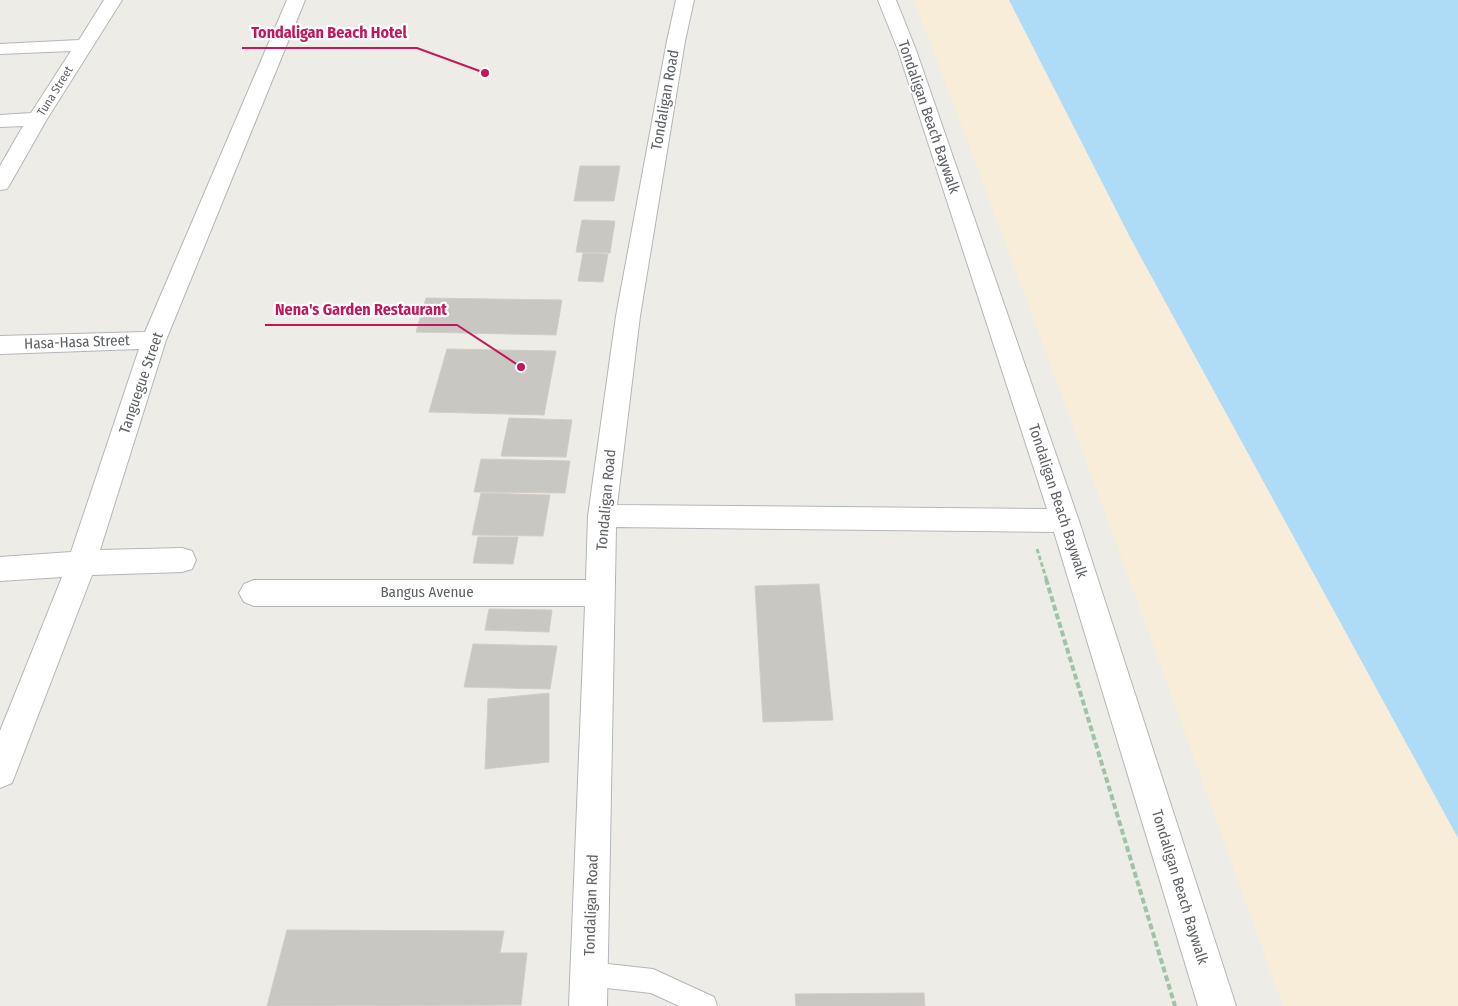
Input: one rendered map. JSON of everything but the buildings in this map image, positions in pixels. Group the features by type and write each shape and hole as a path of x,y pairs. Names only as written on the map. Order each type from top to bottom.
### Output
{"street":[{"name":"Tuna Street","path":"0,184 37,119 113,0"},
{"name":"Tanguegue Street","path":"0,772 82,563 154,340 296,0"},
{"name":"Tondaligan Road","path":"588,1006 602,516 628,316 676,41 685,0"},
{"name":"Tondaligan Beach Baywalk","path":"887,0 907,50 1066,521 1218,1006"},
{"path":"0,49 84,45"},
{"path":"0,121 37,119"},
{"name":"Hasa-Hasa Street","path":"0,345 154,340"},
{"path":"602,516 1066,521"},
{"path":"0,569 82,563 182,560"},
{"name":"Bangus Avenue","path":"254,593 601,593"}],"lane":[{"path":"589,974 653,981 706,1006"}],"sand":[{"path":"914,0 1009,0 1131,239 1458,838 1458,1006 1283,1006 1101,502"}],"water":[{"path":"1009,0 1458,0 1458,838 1131,239"}],"place":[{"name":"Tondaligan Beach Hotel","path":"485,73"},
{"name":"Nena's Garden Restaurant","path":"521,367"}]}
